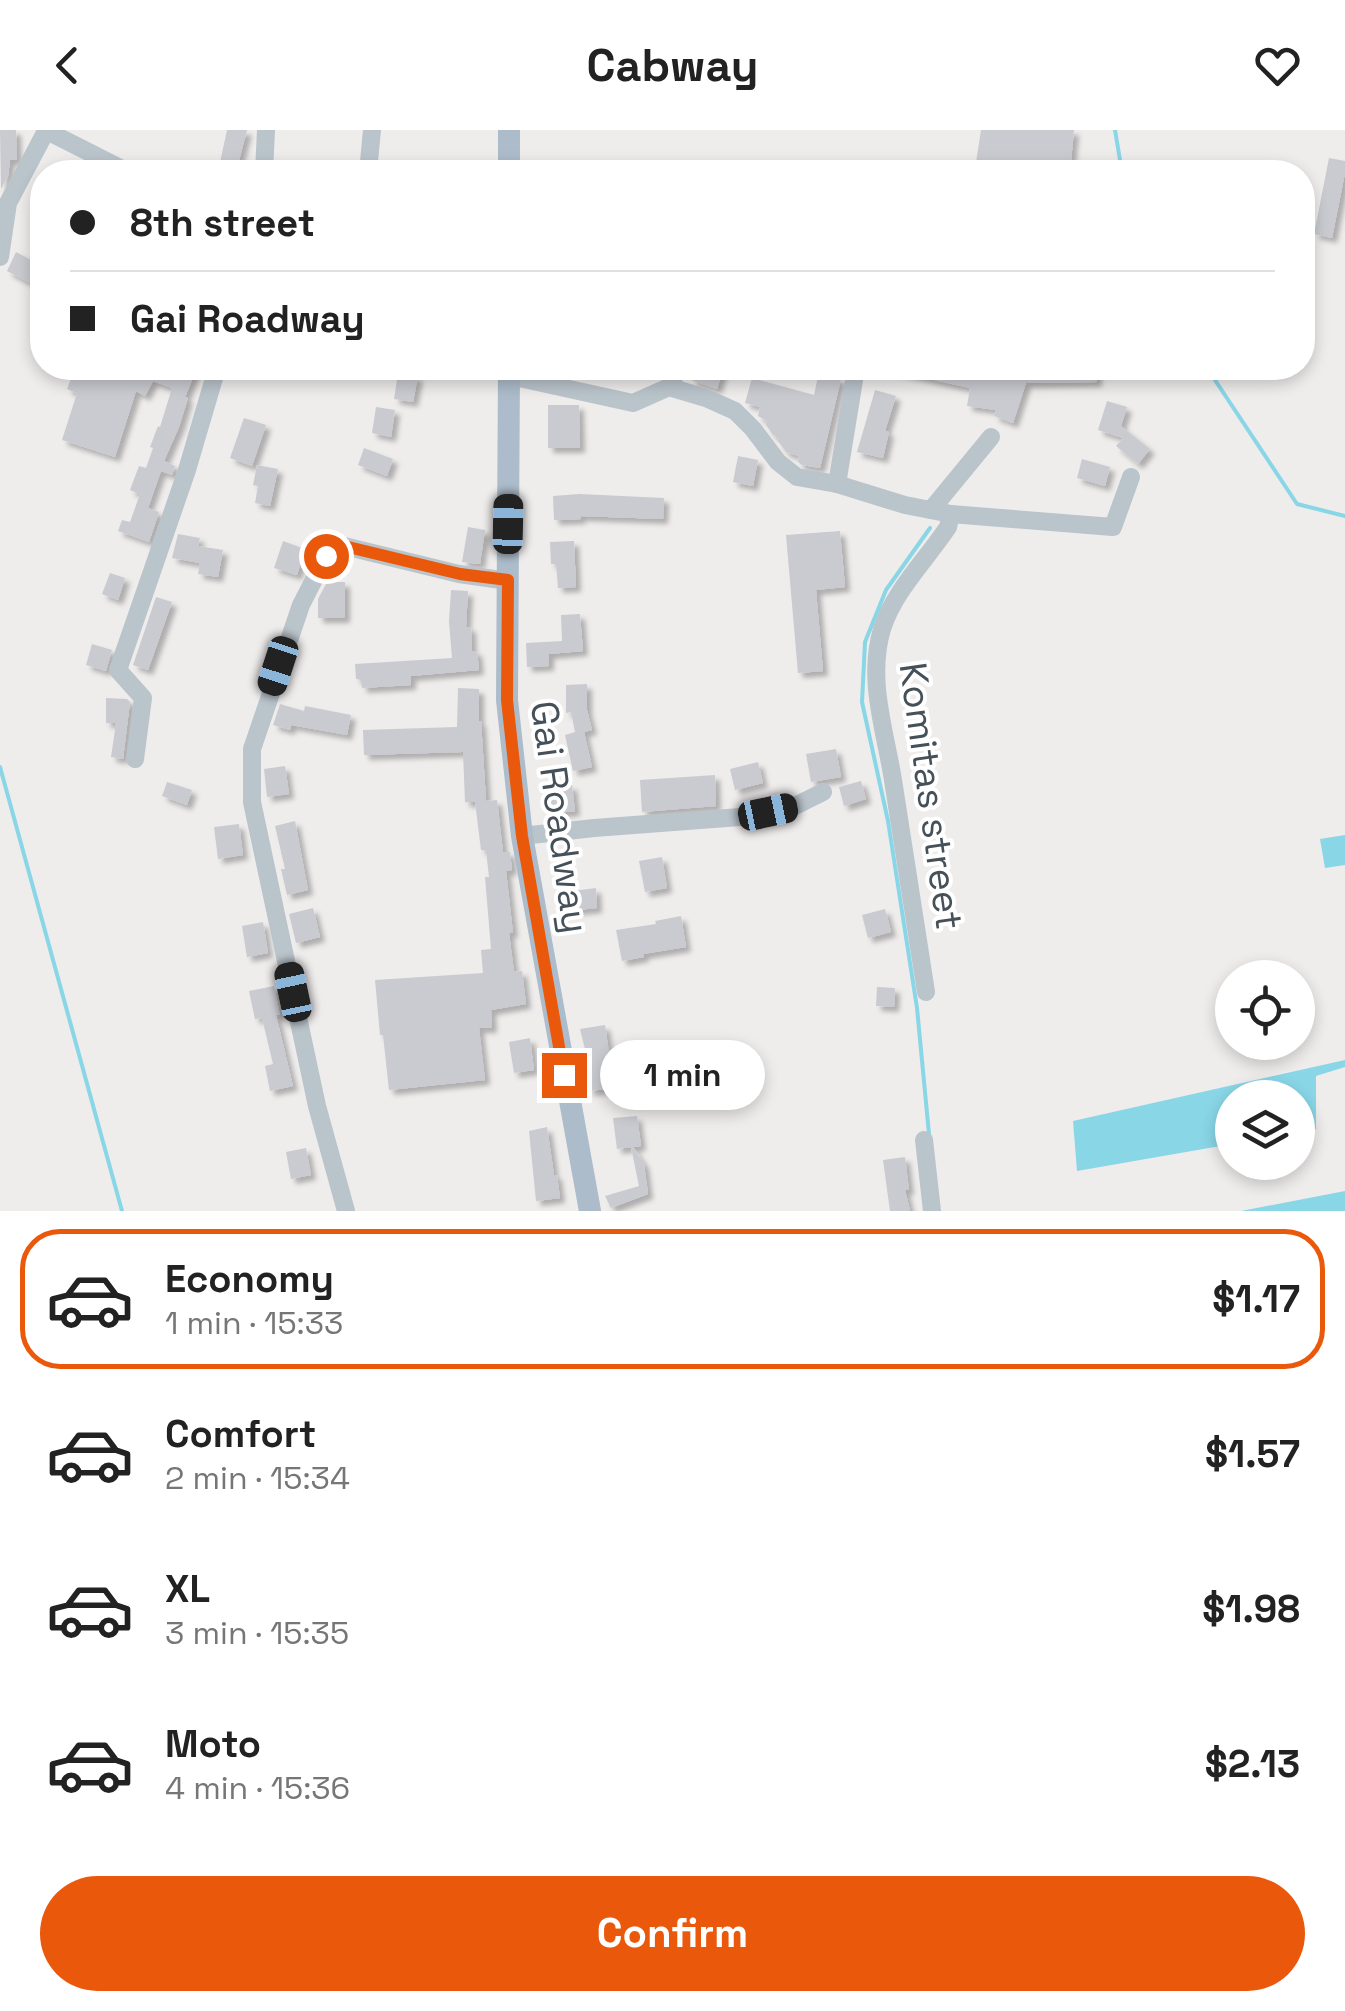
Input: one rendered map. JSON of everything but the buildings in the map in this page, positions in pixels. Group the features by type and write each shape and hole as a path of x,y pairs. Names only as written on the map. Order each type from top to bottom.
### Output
{"main road":[{"path":"509,130 509,160"},
{"name":"Gai Roadway","path":"510,380 507,700 522,836 590,1211"}],"street":[{"path":"30,160 46,130 105,160"},
{"path":"265,160 266,130"},
{"path":"369,160 372,130"},
{"path":"0,257 8,203 30,161"},
{"path":"134,759 143,698 118,670 213,380"},
{"path":"542,380 633,403 669,387 673,380"},
{"path":"837,484 854,380"},
{"path":"669,387 736,411 778,462 797,476 951,514 1113,527 1132,477"},
{"path":"931,510 991,437"},
{"name":"Komitas street","path":"926,992 890,757 878,704 876,662 882,628 899,594 948,527 951,514"},
{"path":"346,1211 317,1106 252,802 252,749 302,605 326,556 335,548 344,546 460,574 508,580"},
{"path":"522,836 740,818 796,806 823,792"},
{"path":"924,1140 932,1211"}],"water":[{"path":"1345,835 1345,865 1325,868 1320,839"},
{"path":"1345,1060 1345,1067 1316,1076 1316,1129 1315,1080 1256,1080"},
{"path":"1215,1089 1215,1147 1077,1171 1073,1121"},
{"path":"1345,1191 1345,1211 1241,1211"}],"waterway":[{"path":"1115,130 1120,160"},
{"path":"1215,380 1297,504 1345,516"},
{"path":"929,1134 917,1008 888,821 862,702 865,642 886,590 930,528"},
{"path":"0,767 122,1211"}],"route":[{"path":"326,556 344,546 460,574 508,580 507,700 522,836 564,1075"}]}
